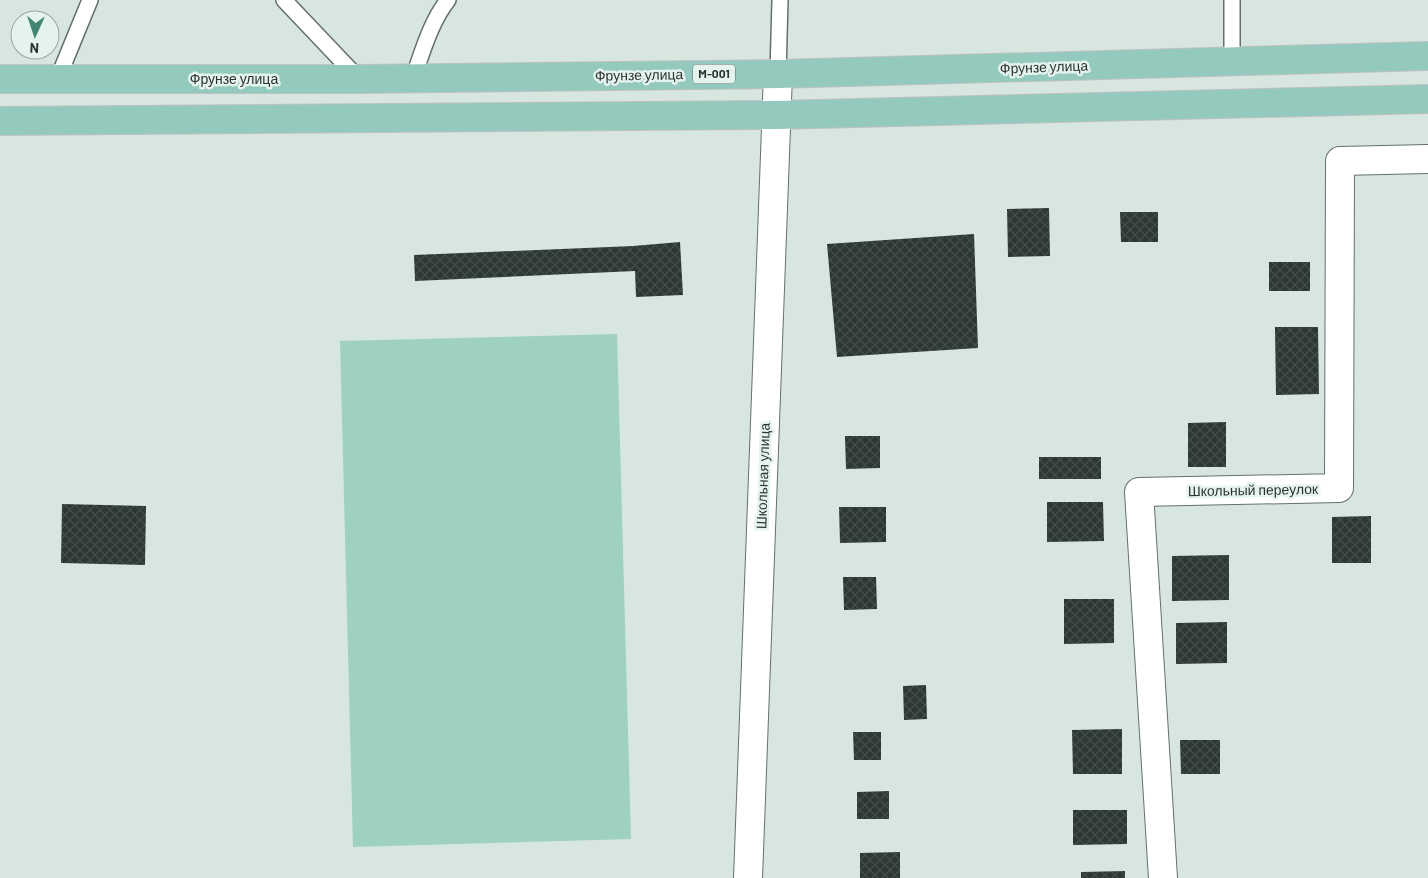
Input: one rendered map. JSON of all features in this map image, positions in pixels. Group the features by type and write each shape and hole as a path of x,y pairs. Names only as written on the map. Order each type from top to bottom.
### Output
{"main road":[{"name":"Фрунзе улица","path":"0,79 359,79 778,74 1428,56"},
{"path":"0,121 776,115 1428,99"}],"street":[{"name":"Школьная улица","path":"748,878 778,74"},
{"name":"Школьный переулок","path":"1163,878 1139,492 1339,488 1340,161 1428,159"}],"lane":[{"path":"58,78 90,0"},
{"path":"284,0 359,79"},
{"path":"413,78 432,25 448,0"},
{"path":"778,74 780,0"},
{"path":"1232,0 1232,62"}],"green space":[{"path":"617,334 631,839 353,847 340,341"}],"building":[{"path":"1049,208 1050,256 1008,257 1007,209"},
{"path":"1120,212 1158,212 1158,242 1121,242"},
{"path":"974,234 978,348 837,357 827,244"},
{"path":"680,242 683,295 636,297 635,271 415,281 414,255 633,246"},
{"path":"1269,262 1310,262 1310,291 1269,291"},
{"path":"1275,327 1318,327 1319,394 1276,395"},
{"path":"1226,422 1226,467 1188,467 1188,423"},
{"path":"845,436 880,436 880,468 846,469"},
{"path":"1039,457 1101,457 1101,479 1039,479"},
{"path":"1047,502 1103,502 1104,541 1047,542"},
{"path":"62,504 146,506 145,565 61,563"},
{"path":"839,507 886,507 886,542 840,543"},
{"path":"1371,516 1371,563 1332,563 1332,517"},
{"path":"1229,555 1229,600 1172,601 1172,556"},
{"path":"843,577 876,577 877,609 844,610"},
{"path":"1064,599 1114,599 1114,643 1064,644"},
{"path":"1227,622 1227,663 1176,664 1176,623"},
{"path":"926,685 927,719 904,720 903,686"},
{"path":"1122,729 1122,774 1073,774 1072,730"},
{"path":"853,732 881,732 881,760 854,760"},
{"path":"1180,740 1220,740 1220,774 1181,774"},
{"path":"889,791 889,819 857,819 857,792"},
{"path":"1073,810 1127,810 1127,844 1073,845"},
{"path":"900,852 900,878 860,878 860,853"},
{"path":"1125,871 1125,878 1081,878 1081,872"}]}
